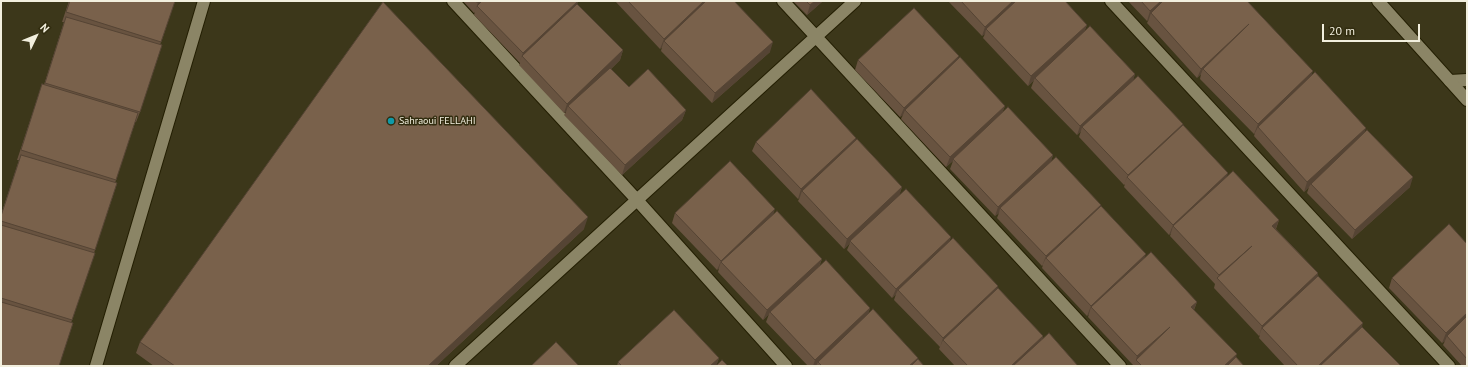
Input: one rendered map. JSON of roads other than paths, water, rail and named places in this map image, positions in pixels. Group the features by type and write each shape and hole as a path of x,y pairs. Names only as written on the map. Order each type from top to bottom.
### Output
{"street":[{"path":"96,366 204,1"},
{"path":"453,1 637,200 786,366"},
{"path":"783,1 1120,366"},
{"path":"455,366 855,1"},
{"path":"1111,1 1449,366"},
{"path":"1378,1 1467,100"},
{"path":"1450,81 1467,80"}],"place":[{"name":"Sahraoui FELLAHI","path":"391,121"}]}
